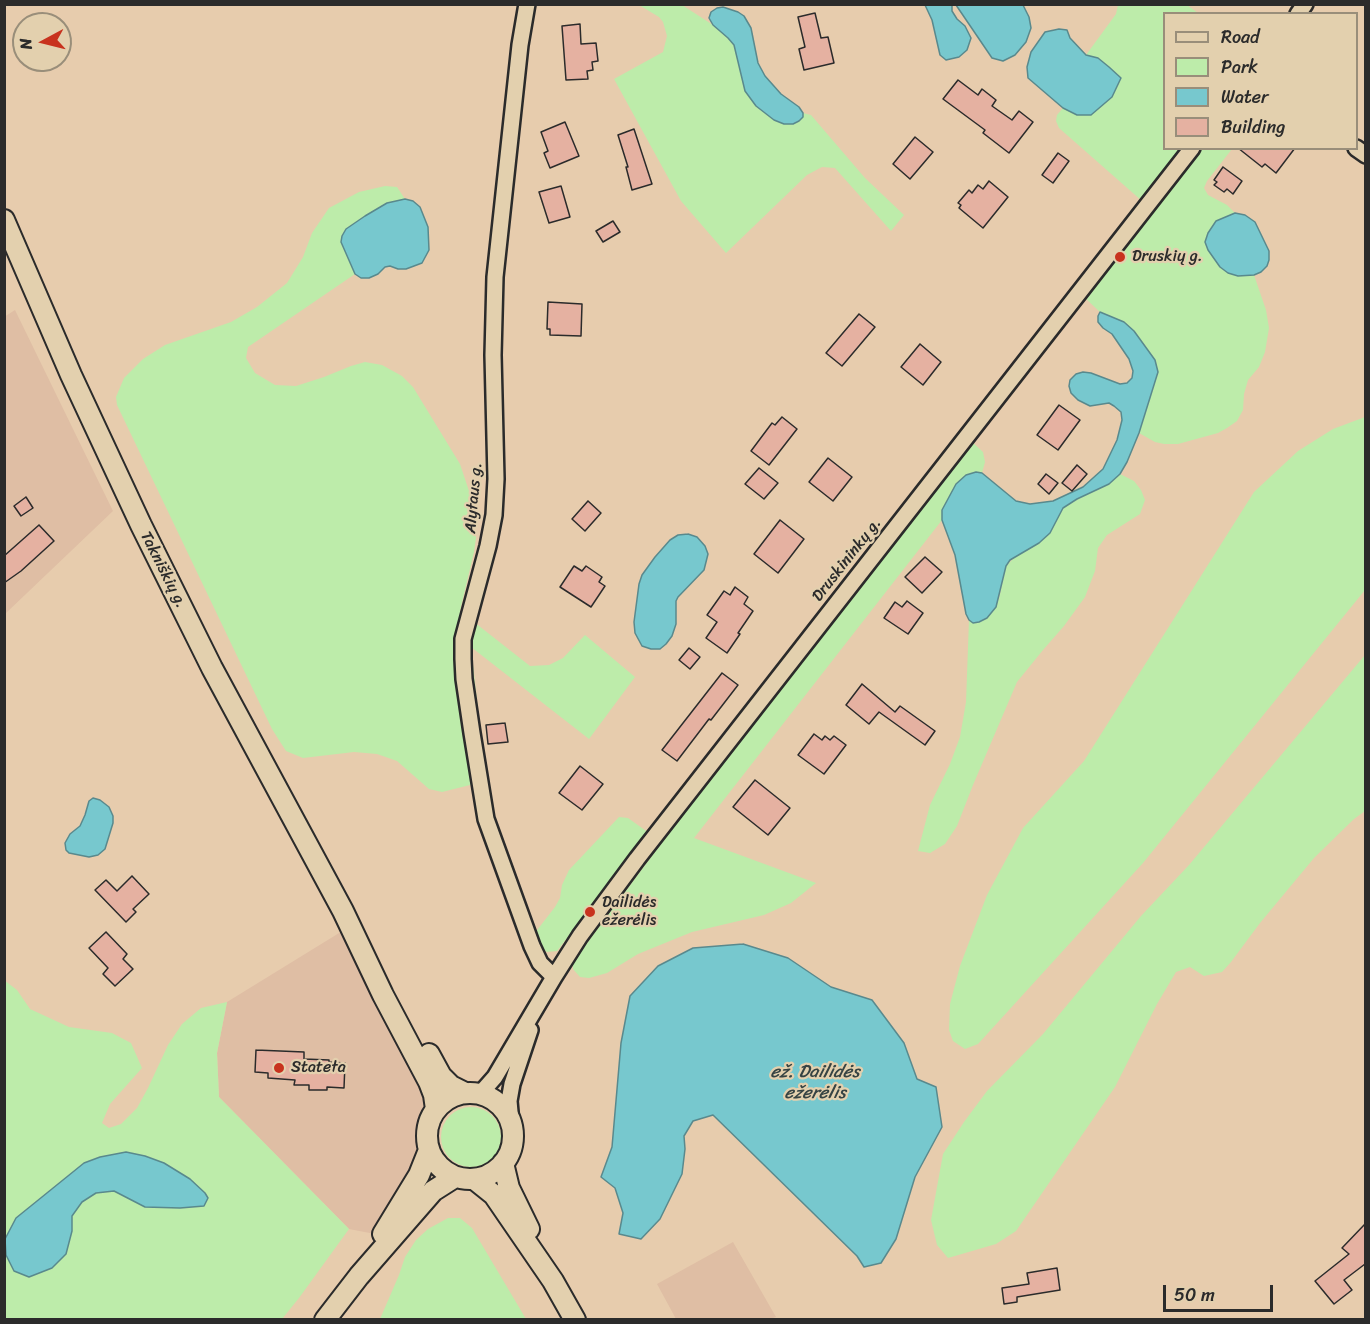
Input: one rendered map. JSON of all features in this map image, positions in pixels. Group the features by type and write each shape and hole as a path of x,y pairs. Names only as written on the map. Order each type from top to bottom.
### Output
{"main road":[{"name":"Takniškių g.","path":"5,221 71,375 141,525 212,668 343,911"},
{"path":"325,1320 359,1276 434,1191 464,1178 490,1174 503,1163 510,1151 513,1137 511,1123 499,1105 493,1100 451,1086 441,1076 394,988 343,911"},
{"path":"343,911 382,995 429,1082 436,1109"},
{"path":"472,1094 449,1098 436,1109 429,1121 426,1136 429,1150 439,1166 494,1195 553,1281"},
{"path":"359,1276 419,1175 429,1150"},
{"path":"503,1163 510,1188 553,1281 575,1320"}],"street":[{"name":"Alytaus g.","path":"527,4 520,45 495,277 493,356 496,479 494,515 464,639 463,659 464,679 486,819 532,946 540,963 554,977"},
{"name":"Druskininkų g.","path":"540,1002 580,936 637,859 1190,150"},
{"path":"472,1094 495,1077 540,1002"},
{"path":"511,1123 509,1101 512,1084 540,1002"}],"shaded area":[{"path":"15,310 113,511 5,614 4,317"},
{"path":"344,930 425,1080 428,1105 419,1140 418,1162 375,1234 349,1229 219,1097 217,1053 227,1002"},
{"path":"733,1242 776,1317 773,1320 676,1319 657,1284"}],"green space":[{"path":"639,5 682,5 713,25 728,38 734,45 745,91 803,117 803,113 811,115 865,178 904,215 891,231 835,168 822,167 807,175 726,253 681,201 614,79 663,52 667,36 663,22"},
{"path":"1118,5 1187,5 1197,12 1163,12 1163,150 1182,150 1142,201 1059,128 1056,121 1057,115 1063,108 1077,115 1090,115 1112,97 1121,78 1098,58 1086,55 1116,14"},
{"path":"1200,150 1231,150 1204,188 1208,195 1227,205 1235,213 1216,221 1220,267 1238,276 1254,275 1266,310 1269,328 1265,352 1259,367 1248,380 1243,410 1237,421 1218,433 1178,444 1155,442 1139,433 1158,373 1145,345 1124,322 1100,312 1085,298"},
{"path":"385,186 397,187 405,199 387,203 365,216 346,229 341,242 355,274 248,347 246,358 255,373 275,385 296,386 365,362 382,365 402,376 413,387 460,464 470,494 476,538 460,611 530,666 549,665 563,658 585,635 635,677 589,739 471,647 486,781 442,792 429,789 397,761 377,754 354,752 303,758 286,751 272,729 117,405 116,397 124,378 143,359 165,345 231,322 257,307 287,283 303,257 312,233 329,208 359,192"},
{"path":"1365,417 1365,590 1143,863 978,1044 965,1049 953,1041 949,1030 950,1004 960,966 987,895 1023,828 1084,761 1254,492 1298,451 1333,429"},
{"path":"971,441 983,452 985,462 982,473 976,472 942,510 942,520 694,838 816,883 791,903 764,915 692,932 638,954 607,973 589,978 580,977 573,969 573,962 677,822"},
{"path":"1120,474 1134,481 1141,490 1145,500 1140,514 1107,535 1098,548 1095,571 1085,597 1017,682 957,826 945,844 930,853 918,851 930,805 960,737 966,702 969,620 973,623 999,599 1006,566 1016,556 1039,543 1050,533 1063,508 1109,484"},
{"path":"1365,655 1365,811 1314,858 1222,972 1204,976 1190,967 1176,972 1115,1087 1016,1231 996,1244 948,1258 937,1245 931,1220 943,1154 964,1122 987,1091 1043,1034 1141,916 1189,865"},
{"path":"619,817 628,818 649,833 557,951 547,952 541,948 534,934 560,898 562,885 569,870"},
{"path":"4,980 17,990 30,1009 69,1027 112,1033 131,1043 142,1068 110,1104 102,1123 109,1128 121,1124 137,1108 168,1045 182,1024 201,1008 227,1002 217,1053 219,1097 349,1229 282,1319 5,1319","holes":["125,1152 145,1207 114,1191 96,1193 82,1202 72,1216 66,1254 52,1268 29,1277 16,1218 84,1163"]},
{"path":"465,1107 477,1107 488,1112 496,1120 501,1137 499,1149 488,1162 477,1167 465,1167 454,1162 446,1154 441,1143 441,1131 446,1120 454,1112"},
{"path":"448,1218 460,1218 472,1228 526,1319 380,1319 405,1257 416,1240 428,1229"}],"water":[{"path":"925,5 952,5 952,11 965,26 971,38 967,50 959,57 946,60 940,55 932,20"},
{"path":"956,5 1023,5 1031,28 1026,42 1015,55 1003,61 992,58"},
{"path":"723,7 744,16 751,28 758,63 765,76 781,94 799,107 803,117 799,121 784,124 774,120 756,106 745,91 734,45 713,25 709,18 711,12"},
{"path":"1067,30 1070,38 1086,55 1098,58 1121,78 1112,97 1091,115 1077,115 1063,108 1028,78 1027,67 1031,52 1045,32"},
{"path":"405,199 413,201 420,207 428,227 429,250 422,263 406,269 385,267 378,274 369,278 361,278 355,274 341,242 342,236 346,229 387,203"},
{"path":"1235,213 1245,215 1255,222 1269,251 1267,266 1254,275 1238,276 1228,273 1220,267 1205,242 1216,221"},
{"path":"1100,312 1124,322 1134,331 1155,360 1158,372 1139,433 1120,474 1109,484 1063,508 1050,533 1039,543 1010,560 1006,566 996,607 987,618 973,623 966,614 955,555 942,520 942,510 956,484 966,475 976,472 982,473 1016,501 1030,504 1053,501 1083,487 1103,469 1117,440 1122,420 1121,412 1109,403 1090,406 1078,400 1071,393 1069,386 1070,380 1076,374 1083,372 1120,384 1127,383 1132,378 1133,371 1129,359 1112,334 1098,322"},
{"path":"688,534 697,537 705,546 708,554 704,570 678,597 676,624 666,644 660,649 642,646 635,633 634,622 642,575 670,540 678,535"},
{"path":"93,798 109,807 113,816 105,849 98,855 89,857 69,853 65,843 70,834 80,826 89,801"},
{"name":"ež. Dailidės ežerėlis","path":"743,944 788,958 831,987 872,1000 904,1043 917,1079 936,1087 942,1127 915,1177 896,1239 881,1263 864,1267 857,1256 713,1115 693,1121 684,1136 682,1174 660,1219 641,1239 619,1234 623,1213 615,1188 601,1177 612,1147 621,1043 630,996 658,966 693,948"},
{"path":"126,1152 164,1163 190,1179 208,1198 204,1206 145,1207 114,1191 96,1193 82,1202 72,1216 72,1231 66,1254 52,1268 29,1277 14,1271 6,1255 5,1239 16,1218 84,1163"}],"building":[{"path":"815,13 821,38 828,37 834,63 804,70 799,49 805,47 798,17"},
{"path":"580,24 581,44 596,43 598,61 592,62 593,70 587,71 588,79 566,80 562,26"},
{"path":"958,80 978,95 982,89 996,100 992,106 1012,120 1019,111 1033,122 1009,153 983,133 985,130 943,99"},
{"path":"565,122 579,156 550,168 544,153 548,151 541,132"},
{"path":"634,129 652,184 632,190 618,135"},
{"path":"915,137 933,152 910,179 893,164"},
{"path":"1241,150 1293,150 1276,173 1265,164 1262,167"},
{"path":"1058,153 1069,161 1053,183 1042,175"},
{"path":"1223,167 1242,181 1233,194 1227,189 1224,192 1214,185 1217,182 1214,180"},
{"path":"989,181 1008,197 983,228 959,208 961,205 958,203 969,190 972,193 978,185 983,189"},
{"path":"561,186 570,217 549,223 539,192"},
{"path":"613,221 620,232 603,242 596,231"},
{"path":"548,302 582,304 581,336 550,335 550,329 547,329"},
{"path":"859,314 875,327 842,366 826,353"},
{"path":"920,344 941,362 923,385 901,367"},
{"path":"1059,405 1080,420 1058,450 1037,435"},
{"path":"782,417 797,429 769,465 751,451 772,423 775,425"},
{"path":"828,458 852,477 833,501 809,482"},
{"path":"1077,465 1087,474 1072,491 1062,483"},
{"path":"759,468 778,483 764,499 745,484"},
{"path":"1046,474 1058,483 1049,494 1038,484"},
{"path":"26,497 33,508 21,516 14,506"},
{"path":"588,501 601,513 585,531 572,519"},
{"path":"780,520 804,539 778,573 754,554"},
{"path":"39,525 54,541 4,583 4,556"},
{"path":"925,557 942,572 922,593 905,577"},
{"path":"574,566 582,571 586,566 602,577 599,582 605,586 591,607 560,587"},
{"path":"735,587 748,597 744,604 753,611 727,653 706,638 717,622 707,615 724,591 730,595"},
{"path":"907,601 923,613 908,634 884,618 895,602 902,607"},
{"path":"689,648 700,657 690,669 679,660"},
{"path":"722,673 738,685 677,761 662,750"},
{"path":"862,684 895,712 900,706 935,731 925,745 879,712 869,724 846,705"},
{"path":"505,723 508,742 488,744 486,725"},
{"path":"814,734 822,740 825,736 830,740 834,736 846,745 824,774 798,755"},
{"path":"580,766 603,784 582,810 559,793"},
{"path":"755,780 790,808 768,835 733,807"},
{"path":"132,876 149,894 133,909 136,912 126,922 95,890 106,880 117,891"},
{"path":"106,932 127,954 123,959 133,969 115,986 103,974 108,968 89,948"},
{"path":"256,1050 304,1052 304,1059 345,1063 344,1088 327,1087 327,1090 309,1090 309,1085 294,1085 295,1080 268,1078 268,1073 255,1072"},
{"path":"1365,1224 1365,1264 1344,1280 1352,1290 1334,1304 1315,1281 1349,1254 1342,1248"},
{"path":"1057,1268 1060,1290 1017,1297 1017,1302 1004,1304 1002,1288 1029,1284 1027,1273"}],"place":[{"name":"Druskių g.","path":"1120,257"},
{"name":"Dailidės ežerėlis","path":"590,912"},
{"name":"Stateta","path":"279,1068"}]}
